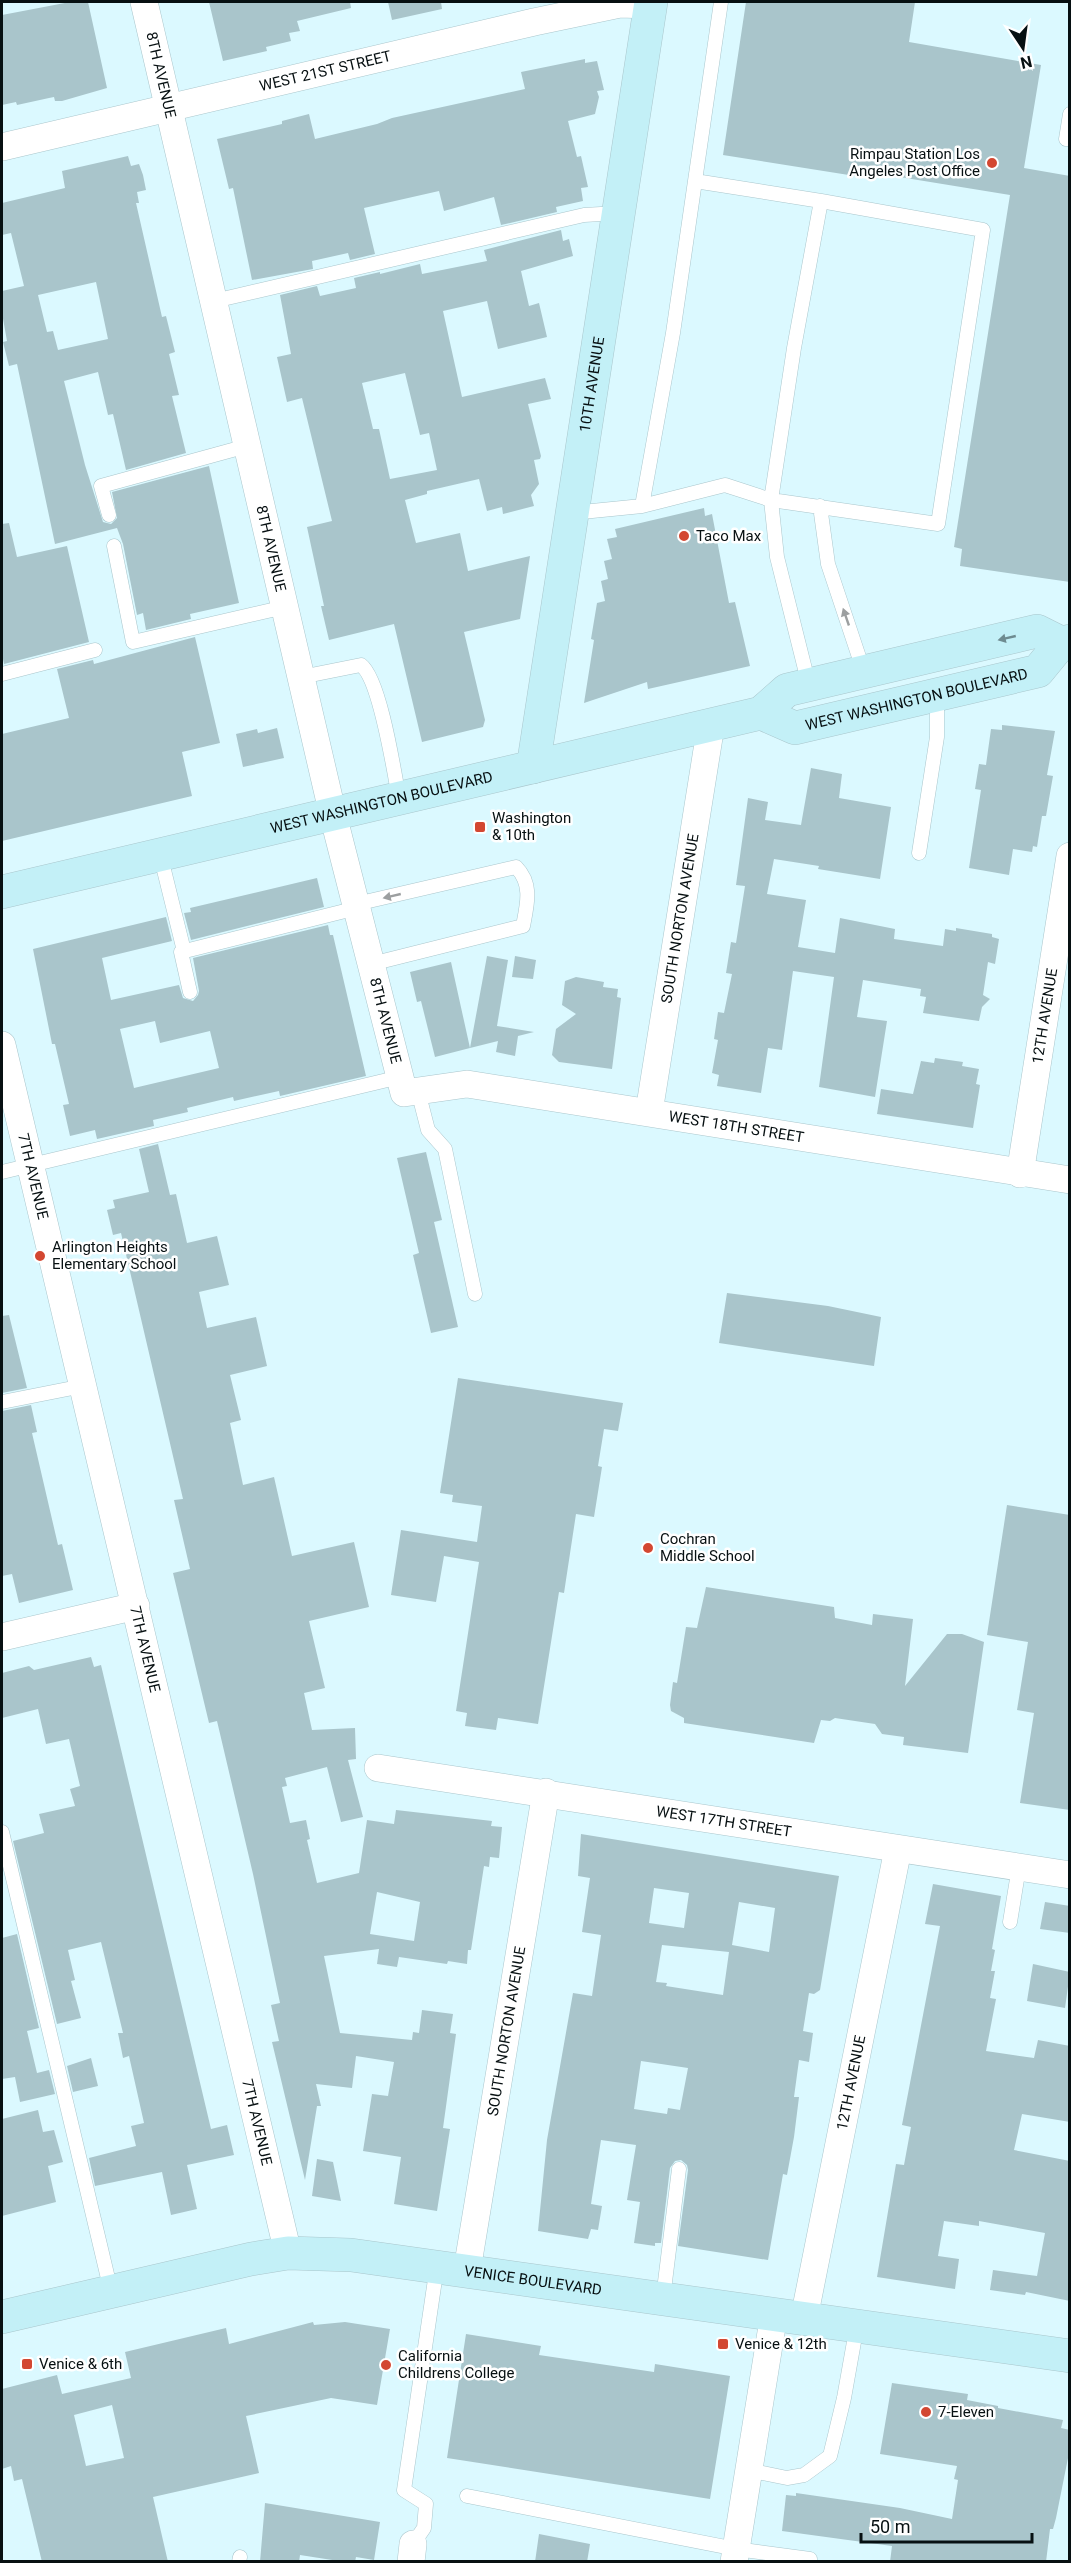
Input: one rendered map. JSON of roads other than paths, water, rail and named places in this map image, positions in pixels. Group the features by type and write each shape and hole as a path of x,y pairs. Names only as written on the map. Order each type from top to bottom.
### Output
{"main road":[{"name":"10TH AVENUE","path":"533,767 651,3"},
{"name":"WEST WASHINGTON BOULEVARD","path":"2,892 761,713 787,690 1037,631 1065,642 1038,671 937,695 795,728 761,713"},
{"name":"VENICE BOULEVARD","path":"2,2317 251,2259 288,2253 351,2255 1070,2356"}],"street":[{"name":"8TH AVENUE","path":"144,2 333,814 371,964 407,1087"},
{"name":"WEST 21ST STREET","path":"2,147 168,108 532,12 651,3"},
{"name":"SOUTH NORTON AVENUE","path":"649,1112 711,725"},
{"name":"12TH AVENUE","path":"1020,1174 1070,855"},
{"name":"7TH AVENUE","path":"2,1045 288,2253"},
{"name":"WEST 18TH STREET","path":"407,1087 467,1084 1020,1174 1070,1180"},
{"path":"2,1637 136,1606"},
{"name":"WEST 17TH STREET","path":"378,1768 546,1792 1070,1875"},
{"name":"SOUTH NORTON AVENUE","path":"452,2268 546,1792"},
{"name":"12TH AVENUE","path":"735,2555 748,2470 789,2316 898,1849"}],"lane":[{"path":"642,506 672,333 721,2"},
{"path":"1070,114 1066,139 1070,139"},
{"path":"572,513 642,506 725,485 771,500 938,525 983,230 695,181"},
{"path":"809,685 777,557 771,500 794,348 821,201"},
{"path":"214,302 584,216 618,213"},
{"path":"109,515 101,486 247,446"},
{"path":"820,506 828,564 864,672"},
{"path":"114,546 133,642 285,607"},
{"path":"2,674 95,650"},
{"path":"301,677 361,664 366,668 377,694 399,799"},
{"path":"919,853 937,736 937,695"},
{"path":"160,854 184,951"},
{"path":"190,992 181,952 516,867 524,875 528,895 523,926 371,964"},
{"path":"2,1173 407,1087 428,1130 445,1149 475,1294"},
{"path":"2,1402 83,1386"},
{"path":"2,1832 111,2291"},
{"path":"1010,1922 1019,1867"},
{"path":"663,2298 679,2169"},
{"path":"412,2553 424,2528 426,2504 404,2490 452,2268"},
{"path":"748,2470 787,2478 804,2475 830,2456 844,2398 857,2325"},
{"path":"467,2496 735,2555 810,2559 809,2562"}],"place":[{"name":"Rimpau Station Los Angeles Post Office","path":"992,163"},
{"name":"Taco Max","path":"684,536"},
{"name":"Washington & 10th","path":"480,827"},
{"name":"Arlington Heights Elementary School","path":"40,1256"},
{"name":"Cochran Middle School","path":"648,1548"},
{"name":"Venice & 12th","path":"723,2344"},
{"name":"Venice & 6th","path":"27,2364"},
{"name":"California Childrens College","path":"386,2365"},
{"name":"7-Eleven","path":"926,2412"}]}
